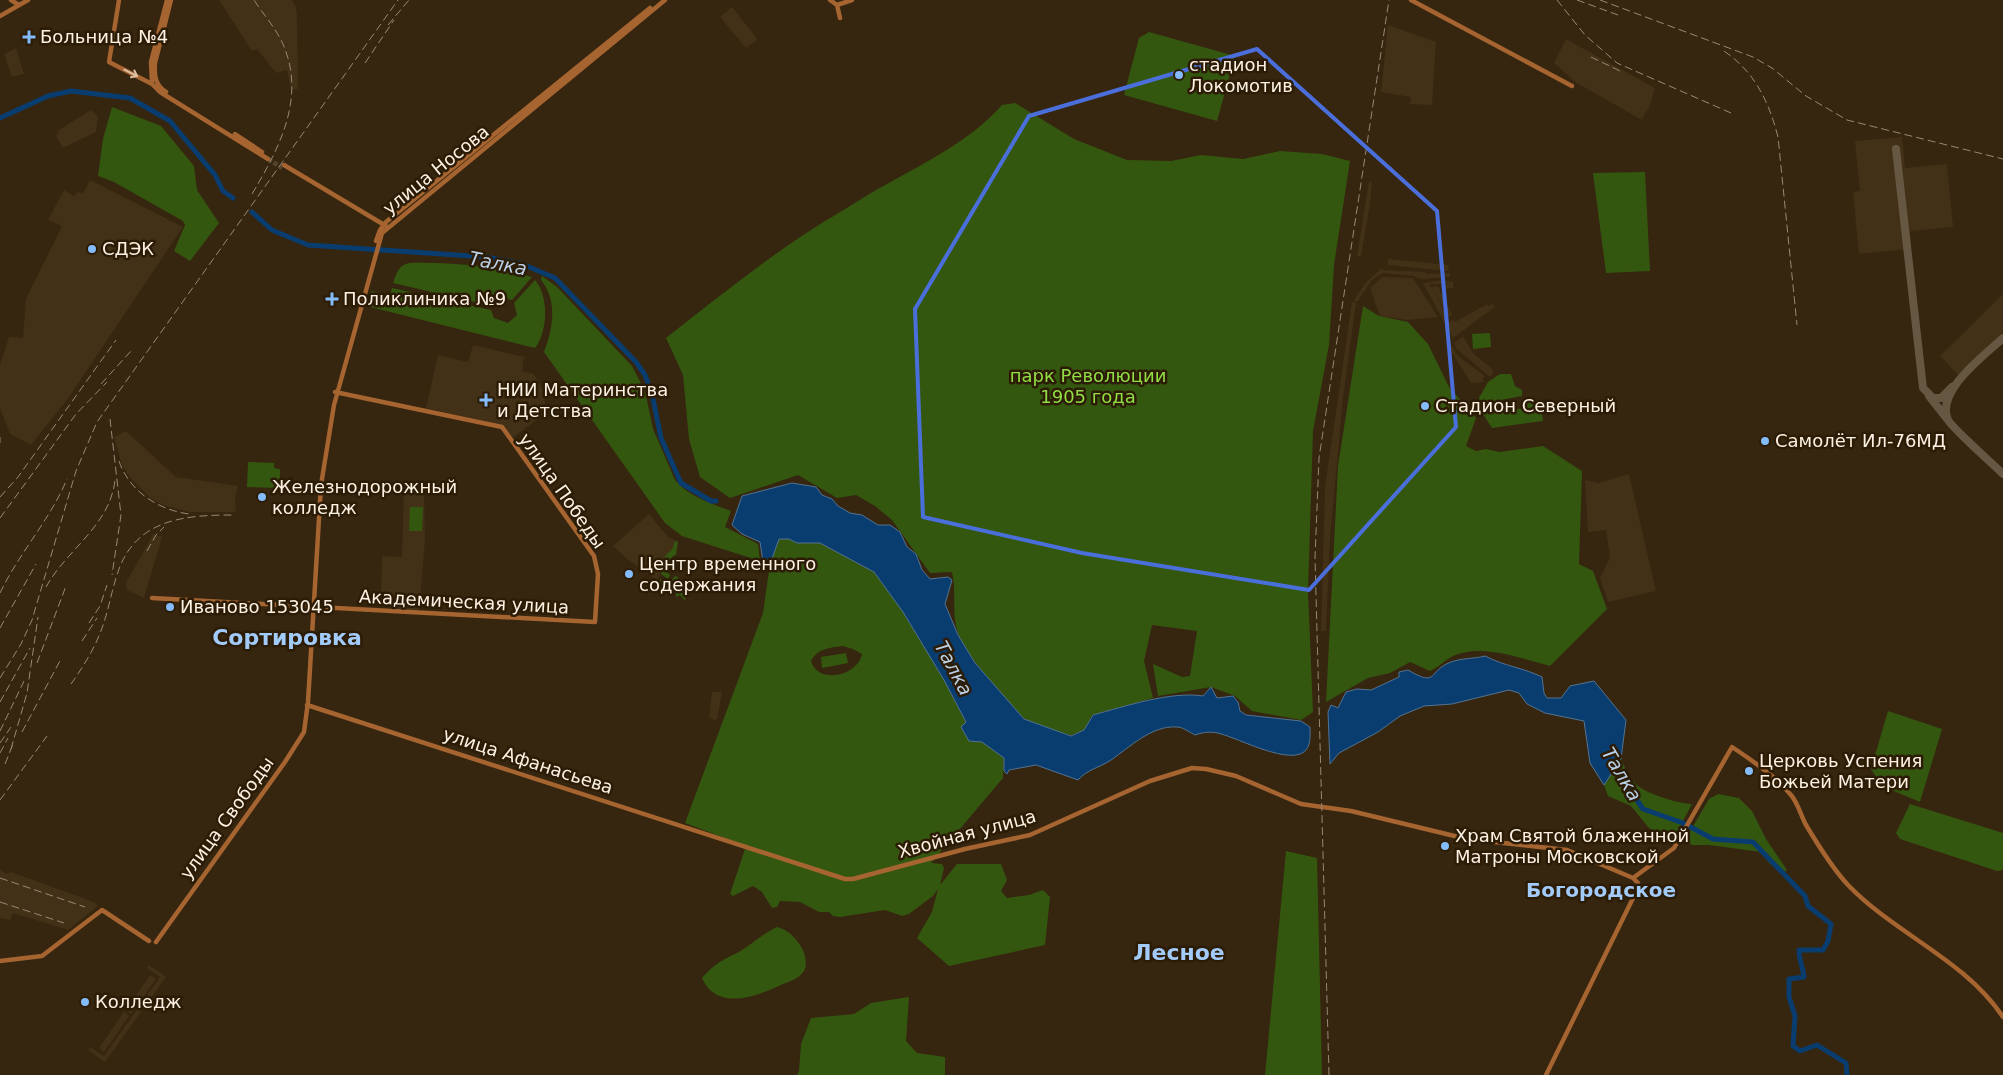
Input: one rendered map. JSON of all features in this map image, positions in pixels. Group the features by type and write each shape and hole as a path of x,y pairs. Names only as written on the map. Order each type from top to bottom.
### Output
{"street":[{"path":"11,0 19,5"},
{"path":"0,16 28,0"},
{"path":"119,0 109,62 152,84 160,92 250,146"},
{"path":"152,84 151,62 167,0"},
{"path":"171,0 154,63 156,82 162,90 269,158"},
{"path":"830,0 837,5 840,18"},
{"path":"837,5 852,0"},
{"path":"1411,0 1572,86"},
{"name":"улица Носова","path":"384,227 662,1"},
{"path":"283,167 384,227"},
{"name":"улица Свободы","path":"156,942 301,740 307,705 321,485 336,392 373,255 384,227"},
{"name":"улица Победы","path":"336,392 502,428 594,556 598,574 595,622"},
{"name":"Академическая улица","path":"152,598 595,622"},
{"name":"улица Афанасьева","path":"307,705 740,845"},
{"path":"1546,1075 1637,890 1638,883 1633,878 1674,848 1732,747 1759,766 1792,796 1806,825 1846,883 1864,900 1940,955 1983,991 2003,1017"},
{"name":"Хвойная улица","path":"740,845 853,879 965,849 1030,835 1150,781 1192,768 1206,769 1236,776 1268,788 1295,802 1321,806 1467,839 1568,850 1633,878"},
{"path":"0,961 42,956 102,910 149,941"}],"highlighted area":[{"path":"1257,49 1437,211 1456,427 1309,590 1082,553 923,517 915,309 1029,116"}],"shaded area":[{"path":"219,0 292,0 296,7 297,16 298,89 291,89 287,70 276,73 257,49 252,51"},
{"path":"732,7 756,37 757,40 746,48 720,17"},
{"path":"1388,25 1436,42 1432,105 1410,104 1411,97 1381,92"},
{"path":"1566,39 1655,88 1650,105 1642,120 1575,82 1554,63"},
{"path":"16,48 24,74 12,77 4,54"},
{"path":"91,110 98,117 96,132 63,148 56,136 59,130"},
{"path":"1902,137 1905,168 1947,164 1953,227 1910,231 1911,249 1859,254 1853,192 1860,191 1855,141"},
{"path":"90,180 183,227 67,400 31,445 10,434 0,408 0,365 9,337 23,338 26,299 62,226 48,220 64,190 74,196 78,192 83,193"},
{"path":"1369,181 1372,183 1370,204 1361,256 1357,256"},
{"path":"1388,259 1449,265 1448,271 1388,265"},
{"path":"1382,268 1383,270 1425,272 1425,274 1450,273 1450,277 1421,279 1413,276 1383,273 1372,280 1357,302 1354,300 1366,282"},
{"path":"1382,277 1413,278 1438,317 1408,320 1380,316 1370,288"},
{"path":"1442,280 1453,282 1453,288 1441,289 1441,286 1449,283 1429,285 1430,287 1438,286 1452,315 1448,317 1433,288 1449,322 1453,320 1455,322 1487,304 1488,306 1493,304 1495,307 1453,338 1423,283"},
{"path":"2003,294 2003,332 1959,376 1940,356"},
{"path":"1352,302 1356,303 1343,398 1330,539 1326,631 1321,631 1325,487"},
{"path":"1463,336 1473,353 1494,372 1490,377 1457,349 1454,343"},
{"path":"1450,343 1458,356 1485,376 1482,379 1484,382 1471,383 1447,345"},
{"name":"НИИ Материнства и Детства","path":"473,345 524,357 522,371 534,374 544,392 546,413 511,439 503,425 426,408 438,355 468,362"},
{"path":"126,431 176,477 238,486 235,498 236,512 189,512 163,505 150,498 129,476 122,465 114,437"},
{"path":"1629,474 1656,591 1608,602 1600,578 1610,558 1606,530 1588,532 1585,480 1599,483"},
{"path":"404,489 424,489 425,541 419,610 395,609 395,597 381,596 382,556 402,557"},
{"path":"649,514 668,537 679,542 657,580 627,559 613,546"},
{"path":"153,534 162,537 144,598 127,590 126,583"},
{"path":"712,692 722,692 717,719 714,720 709,717"},
{"path":"0,870 7,874 11,872 94,902 98,906 68,930 13,913 10,920 0,918"},
{"path":"149,965 166,977 105,1062 88,1050 90,1047 104,1056 160,977 147,968"},
{"path":"150,975 156,979 131,1014 126,1010"},
{"path":"124,1012 129,1016 104,1052 99,1048"}],"green space":[{"name":"стадион Локомотив","path":"1149,32 1235,56 1217,121 1124,95 1139,38"},
{"name":"парк Революции 1905 года","path":"1015,103 1074,139 1127,160 1171,161 1201,155 1243,159 1280,151 1322,154 1350,161 1334,265 1329,345 1313,431 1308,591 1313,712 1301,720 1252,711 1235,696 1211,687 1158,696 1153,664 1182,677 1190,676 1197,631 1152,625 1144,661 1153,698 1092,715 1084,730 1071,735 1046,728 1024,718 1017,712 987,678 968,652 956,625 952,572 930,573 892,520 875,506 856,495 837,498 798,475 730,498 700,477 689,439 683,375 666,338 744,277 804,234 948,149 977,129 1002,105"},
{"path":"112,107 161,126 194,166 197,190 219,223 190,261 174,251 185,225 183,221 114,182 98,176 103,139"},
{"path":"1645,172 1650,271 1606,273 1593,173"},
{"path":"409,263 471,266 502,270 532,277 512,300 503,298 492,306 393,283 400,268"},
{"path":"542,276 557,287 632,366 645,391 653,429 675,480 693,495 731,511 725,527 758,544 760,561 682,536 665,523 544,352 550,334 552,306 550,297 541,280"},
{"path":"535,280 543,295 545,314 542,332 535,348 370,307 367,303 371,291 390,295 392,288 491,310 494,318 508,323 517,315 514,303"},
{"path":"1363,306 1379,316 1408,322 1428,344 1449,387 1476,418 1466,446 1476,451 1486,449 1500,452 1543,446 1582,471 1579,564 1593,571 1607,609 1550,666 1515,656 1489,652 1464,652 1447,659 1430,671 1410,662 1390,673 1368,678 1326,702 1338,466"},
{"path":"1490,333 1491,347 1473,349 1472,334"},
{"path":"1500,374 1511,374 1515,386 1522,390 1522,396 1490,402 1491,412 1526,408 1526,402 1540,400 1543,421 1492,428 1481,411 1479,398 1488,382"},
{"path":"248,462 274,463 274,468 280,469 280,488 247,487"},
{"path":"410,507 423,507 422,531 409,531"},
{"path":"779,539 789,539 797,543 820,543 874,572 903,612 944,680 966,723 961,727 969,741 982,742 1004,758 1003,778 931,863 942,864 944,868 940,885 957,864 1001,864 1007,880 1001,891 1007,898 1029,895 1043,890 1050,897 1045,945 949,966 917,938 932,912 938,889 933,896 909,914 902,916 885,910 840,917 833,916 829,912 819,912 800,902 780,901 777,907 772,908 762,892 753,886 733,896 730,894 746,846 685,823 763,613 770,564","holes":["843,646 862,654 859,662 853,668 838,675 821,673 811,661 817,653 824,649"]},
{"path":"675,541 678,542 676,555 673,556 666,571 670,575 668,579 661,574 662,571 656,566 673,548"},
{"path":"675,576 678,577 679,582 685,583 687,589 685,601 680,595 676,597 676,588 661,584 660,579 671,581"},
{"path":"846,653 848,663 822,668 821,657"},
{"path":"1888,711 1942,729 1920,802 1882,786 1871,769"},
{"path":"1621,759 1628,774 1638,786 1664,798 1692,804 1674,838 1660,837 1648,827 1631,806 1608,796 1604,785"},
{"path":"1718,794 1739,798 1752,811 1766,839 1787,870 1783,873 1769,863 1761,852 1709,845 1692,845 1685,840 1709,799"},
{"path":"1910,804 2003,833 2003,870 1997,871 1900,839 1896,833"},
{"path":"1286,851 1317,858 1322,1075 1265,1075"},
{"path":"777,927 790,934 803,951 806,965 804,971 799,976 749,997 727,998 717,995 709,989 702,978 710,970 718,963"},
{"path":"909,997 906,1041 917,1053 945,1057 945,1075 797,1075 801,1044 811,1018 854,1014 871,1003"}],"water":[{"path":"792,483 816,487 822,495 832,499 838,506 850,513 862,515 878,525 890,525 900,532 907,547 916,554 922,570 930,579 948,577 952,580 945,604 958,635 975,663 1024,719 1071,736 1084,730 1093,715 1163,697 1203,696 1211,687 1217,698 1233,696 1238,702 1240,711 1246,715 1301,721 1310,727 1308,748 1299,754 1289,755 1265,750 1218,733 1208,732 1195,735 1182,728 1168,727 1150,733 1078,780 1036,765 1009,770 1007,774 1004,771 1004,758 982,742 969,741 961,727 966,722 944,680 903,612 874,572 820,543 797,543 789,539 779,539 770,564 763,562 760,542 742,534 732,525 742,496"},
{"path":"1485,656 1542,677 1544,693 1547,698 1561,698 1570,686 1594,681 1626,720 1621,759 1604,785 1590,763 1584,721 1545,713 1527,704 1519,693 1509,690 1452,704 1424,706 1400,716 1378,732 1339,753 1330,764 1328,712 1331,705 1338,708 1346,692 1357,689 1371,690 1399,677 1399,672 1408,670 1424,678 1429,678 1451,662"}],"waterway":[{"name":"Талка","path":"0,118 48,96 71,91 130,98 170,121 215,175 223,191 233,198"},
{"name":"Талка","path":"252,212 272,230 308,245 486,257 522,264 555,278 636,362 645,375 652,394 661,438 681,483 711,501 716,501"},
{"name":"Талка","path":"1612,763 1643,809 1683,823 1713,839 1753,842 1805,896 1808,906 1831,924 1828,941 1823,950 1799,950 1804,977 1789,979 1789,997 1795,1016 1793,1046 1800,1051 1817,1045 1846,1063 1847,1075"}],"taxiway":[{"path":"1896,149 1923,388 1933,398 1941,398 1952,387"},
{"path":"2003,338 1964,374 1949,397 1946,409 1948,420 1951,424 2003,474"},
{"path":"1929,396 1948,420"}],"tunnel":[{"path":"268,159 282,168"}],"railway":[{"path":"252,194 272,158 287,121 292,82 289,62 282,42 254,0"},
{"path":"0,678 21,644 32,620 76,471 97,422 398,0"},
{"path":"388,25 409,0"},
{"path":"1329,1075 1315,558 1319,458 1389,0"},
{"path":"1557,0 1585,35 1617,63 1731,113"},
{"path":"1577,0 1618,15"},
{"path":"1600,0 1753,57 1772,68 1806,96 1847,120 2003,159"},
{"path":"365,63 394,20"},
{"path":"1724,51 1744,68 1759,89 1770,112 1778,137 1797,325"},
{"path":"1591,57 1620,71"},
{"path":"0,497 18,477 116,340"},
{"path":"101,384 131,351"},
{"path":"0,518 76,414 107,382"},
{"path":"110,419 121,515 112,575"},
{"path":"0,437 0,443"},
{"path":"119,461 130,481 146,497 166,508 189,514"},
{"path":"0,593 52,508 67,479"},
{"path":"46,587 55,573 97,524 105,511 115,480"},
{"path":"71,684 96,643 119,569 127,552 138,539 166,523 199,516 234,515"},
{"path":"147,551 156,535 164,527"},
{"path":"0,628 36,564"},
{"path":"89,623 100,606 107,585"},
{"path":"37,663 66,586"},
{"path":"11,749 27,693 38,617"},
{"path":"82,641 97,618"},
{"path":"0,702 30,648"},
{"path":"22,732 61,659"},
{"path":"0,731 24,681"},
{"path":"0,743 11,727"},
{"path":"0,800 47,736"},
{"path":"0,753 8,738"},
{"path":"5,764 13,744"},
{"path":"0,878 85,907"},
{"path":"0,902 64,923"}],"place":[{"name":"Больница №4","path":"29,37"},
{"name":"стадион Локомотив","path":"1179,75"},
{"name":"СДЭК","path":"92,249"},
{"name":"Поликлиника №9","path":"332,299"},
{"name":"НИИ Материнства и Детства","path":"486,400"},
{"name":"Стадион Северный","path":"1425,406"},
{"name":"Самолёт Ил-76МД","path":"1765,441"},
{"name":"Железнодорожный колледж","path":"262,497"},
{"name":"Центр временного содержания","path":"629,574"},
{"name":"Иваново 153045","path":"170,607"},
{"name":"Церковь Успения Божьей Матери","path":"1749,771"},
{"name":"Храм Святой блаженной Матроны Московской","path":"1445,846"},
{"name":"Колледж","path":"85,1002"}],"district":[{"name":"Сортировка","path":"287,637"},
{"name":"Богородское","path":"1601,890"},
{"name":"Лесное","path":"1179,952"}]}
